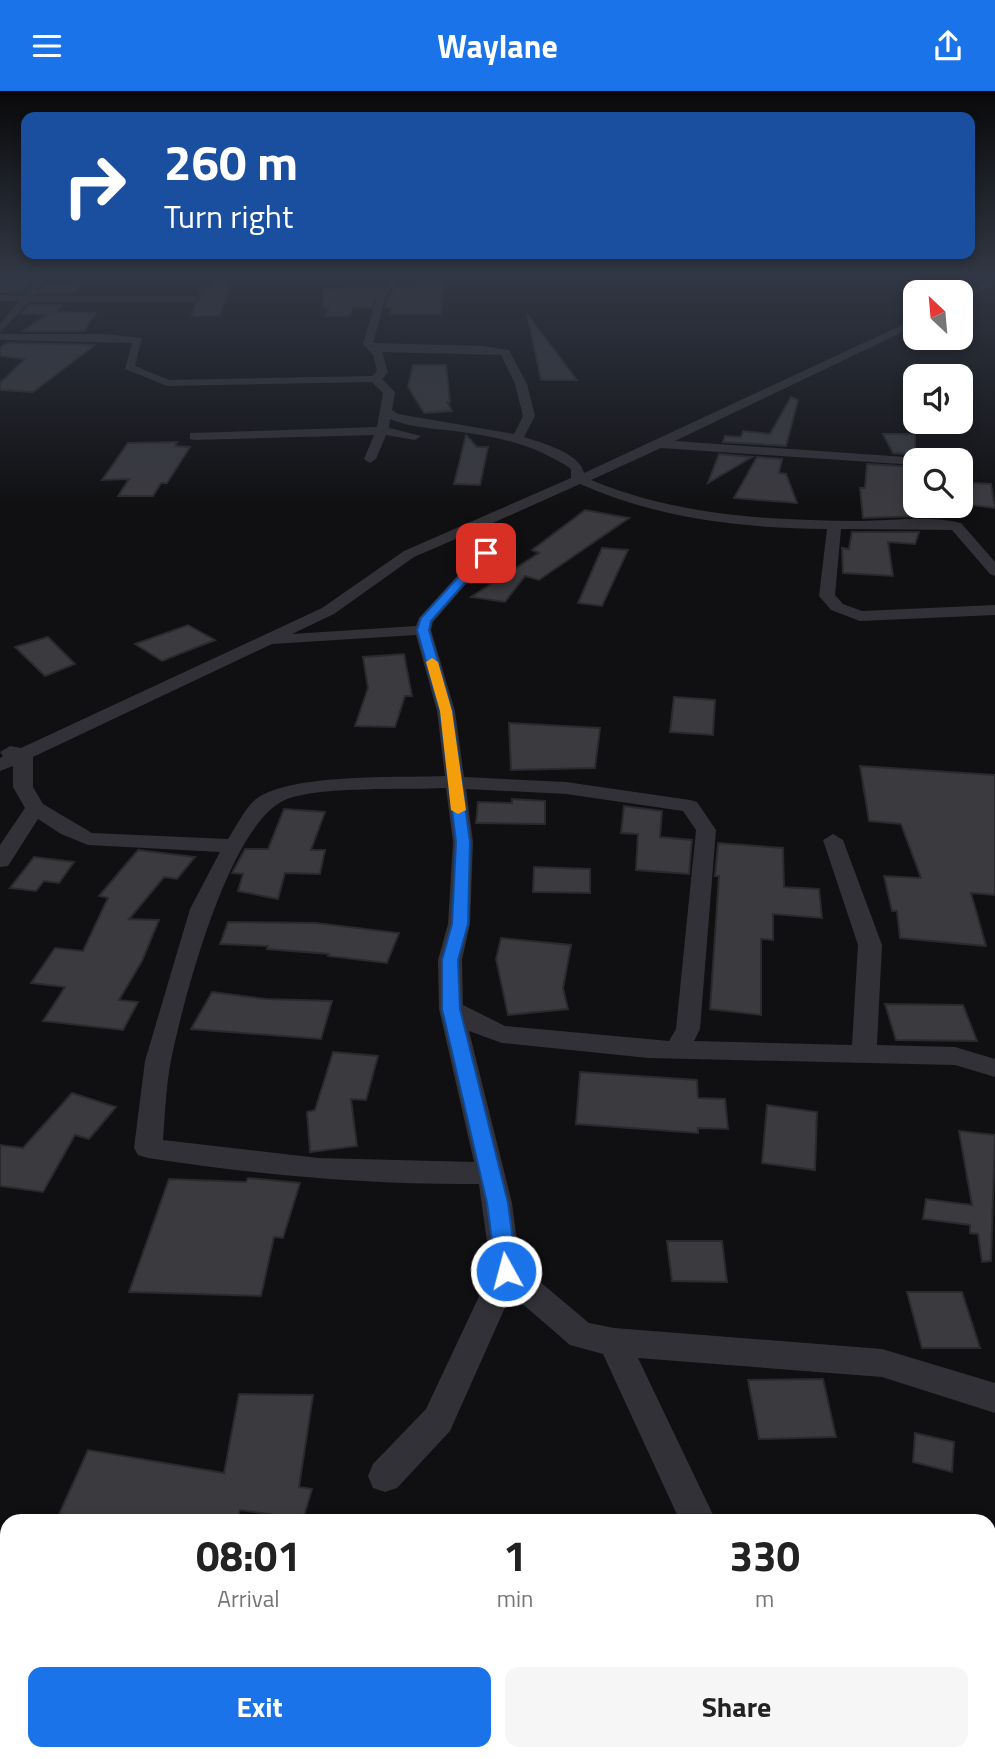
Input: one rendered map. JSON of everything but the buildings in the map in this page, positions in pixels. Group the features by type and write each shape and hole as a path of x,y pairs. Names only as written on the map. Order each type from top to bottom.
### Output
{"street":[{"path":"134,352 129,367 167,383 376,379 383,372 375,352"},
{"path":"502,352 505,352 521,384 528,416 517,440"},
{"path":"0,765 328,611 408,554 659,444 852,352"},
{"path":"370,459 382,431 389,392 376,379"},
{"path":"387,412 405,421 517,440 568,461 577,468 578,479"},
{"path":"194,436 382,431 435,437 499,435"},
{"path":"659,444 903,460"},
{"path":"578,479 623,501 746,522 957,526 995,571"},
{"path":"835,523 827,596 837,607 860,616 995,608"},
{"path":"385,1476 438,1420 506,1271 491,1173 451,1009 450,960 460,924 463,862 446,711 423,630 425,621 486,553 488,545 475,524"},
{"path":"264,641 423,630"},
{"path":"0,751 23,754"},
{"path":"23,754 23,787 35,808 68,830 88,839 234,846"},
{"path":"491,1173 426,1174 240,1162 148,1148 161,1048 201,909 234,846 262,804 280,795 306,788 454,782 566,788 690,806 706,830 688,1029 678,1048"},
{"path":"0,860 35,808"},
{"path":"833,840 870,945 864,1052"},
{"path":"451,1009 471,1022 502,1034 648,1049 955,1056 995,1069"},
{"path":"506,1271 581,1335 614,1342 882,1363 995,1398"},
{"path":"614,1342 695,1514"}],"slow traffic":[{"path":"432,662 446,711 458,810"}],"route":[{"path":"486,553 425,621 423,630 446,711 463,842 460,924 450,960 453,979 449,991 451,1009 498,1203 506,1271"}]}
